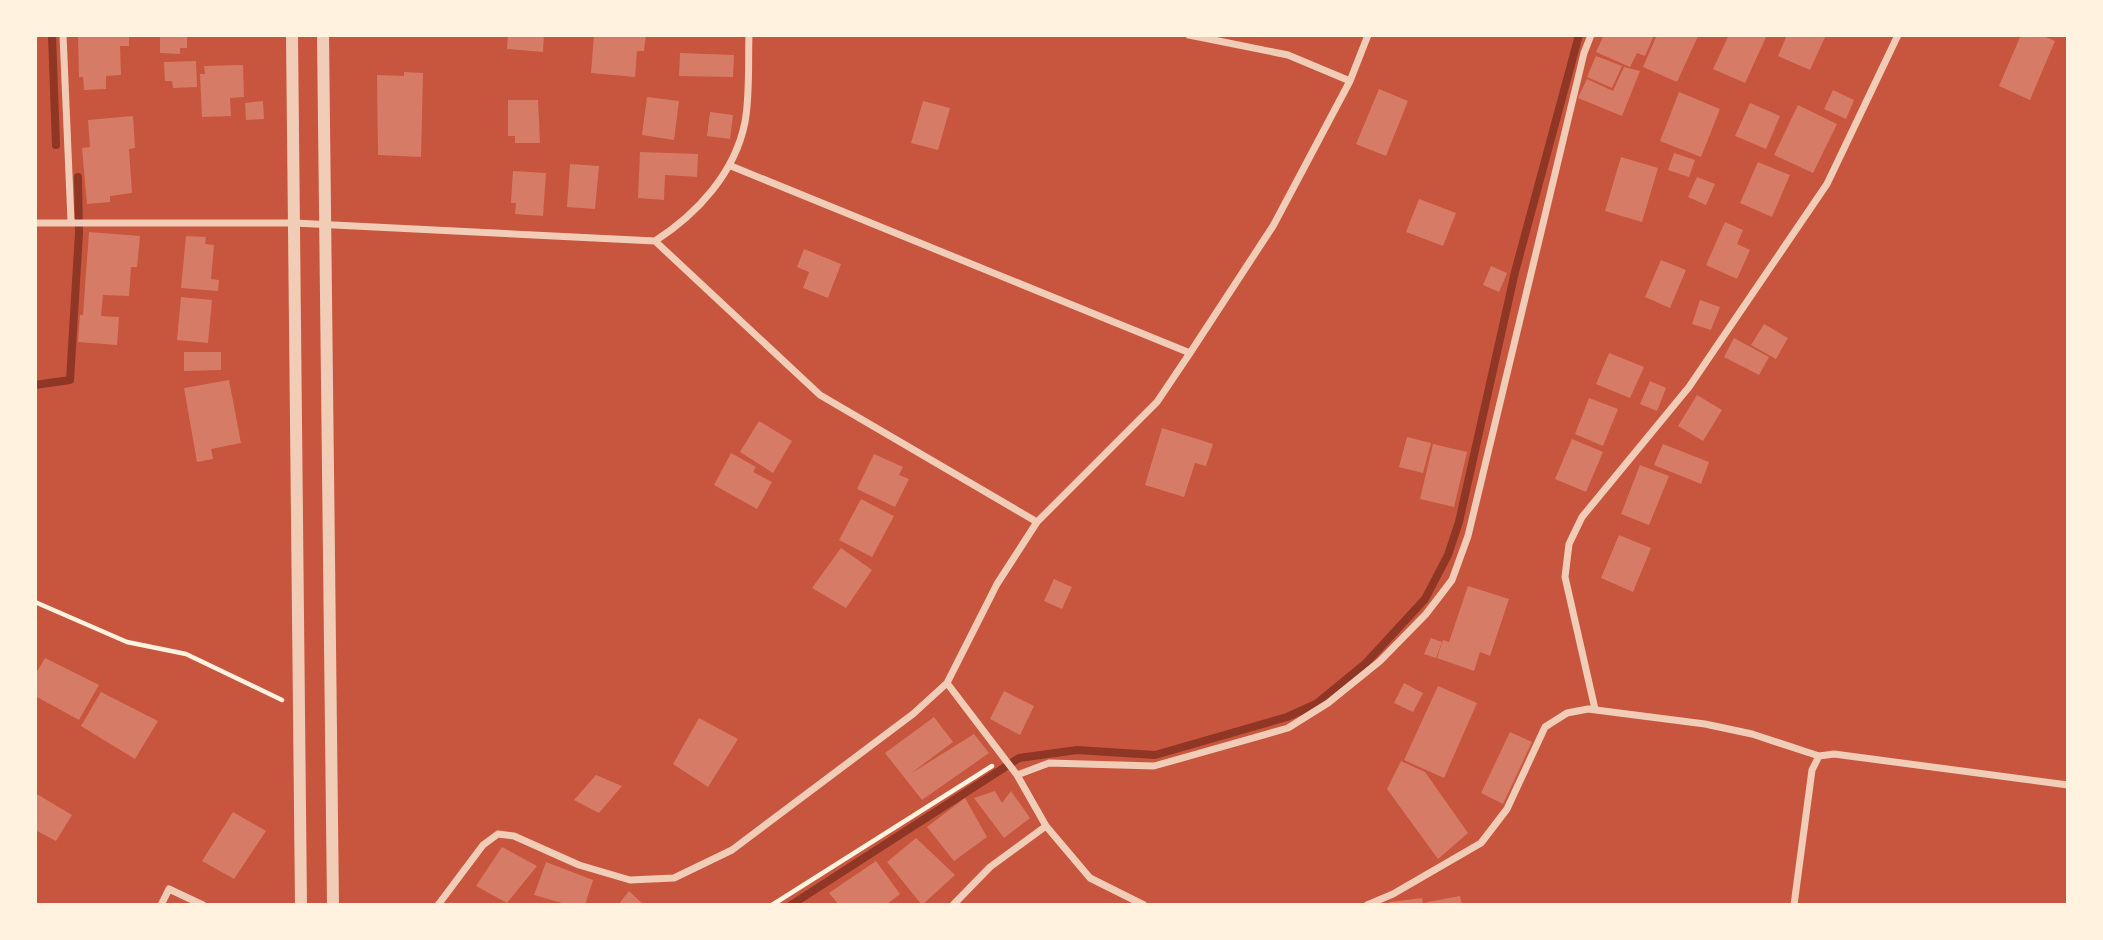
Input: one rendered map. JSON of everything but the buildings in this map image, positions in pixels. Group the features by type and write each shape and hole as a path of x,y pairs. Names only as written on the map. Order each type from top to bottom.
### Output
{"street":[{"path":"63,35 77,221"},
{"path":"292,35 301,905"},
{"path":"323,35 333,905"},
{"path":"35,222 294,223 655,241 682,223 731,166 745,122 749,35"},
{"path":"1189,35 1289,55 1350,81"},
{"path":"438,905 483,845 498,834 514,836 579,865 630,880 674,878 732,850 913,714 947,683 998,584 1037,522 1157,402 1273,226 1350,81 1368,35"},
{"path":"1017,775 1049,763 1154,766 1189,759 1288,728 1328,703 1380,661 1426,614 1452,580 1468,536 1581,66 1591,35"},
{"path":"1595,709 1565,577 1569,544 1582,517 1689,387 1827,184 1898,35"},
{"path":"731,166 1190,353"},
{"path":"655,241 820,395 1037,522"},
{"path":"947,683 1017,775 1046,826 1090,878 1144,905"},
{"path":"1367,905 1393,894 1481,843 1507,809 1545,727 1567,713 1595,709 1705,724 1752,734 1819,755 1834,754 2068,785"},
{"path":"1794,905 1812,771 1819,755"},
{"path":"953,905 990,867 1046,826"},
{"path":"161,905 169,889 203,905"}],"path":[{"path":"35,602 127,642 186,654 299,706"},
{"path":"772,905 1007,762"}],"waterway":[{"path":"52,35 56,145"},
{"path":"791,905 1019,758 1077,750 1155,755 1287,717 1316,704 1366,663 1425,599 1448,555 1459,522 1515,272 1579,35"},
{"path":"35,385 70,380 79,233 78,177"}]}
